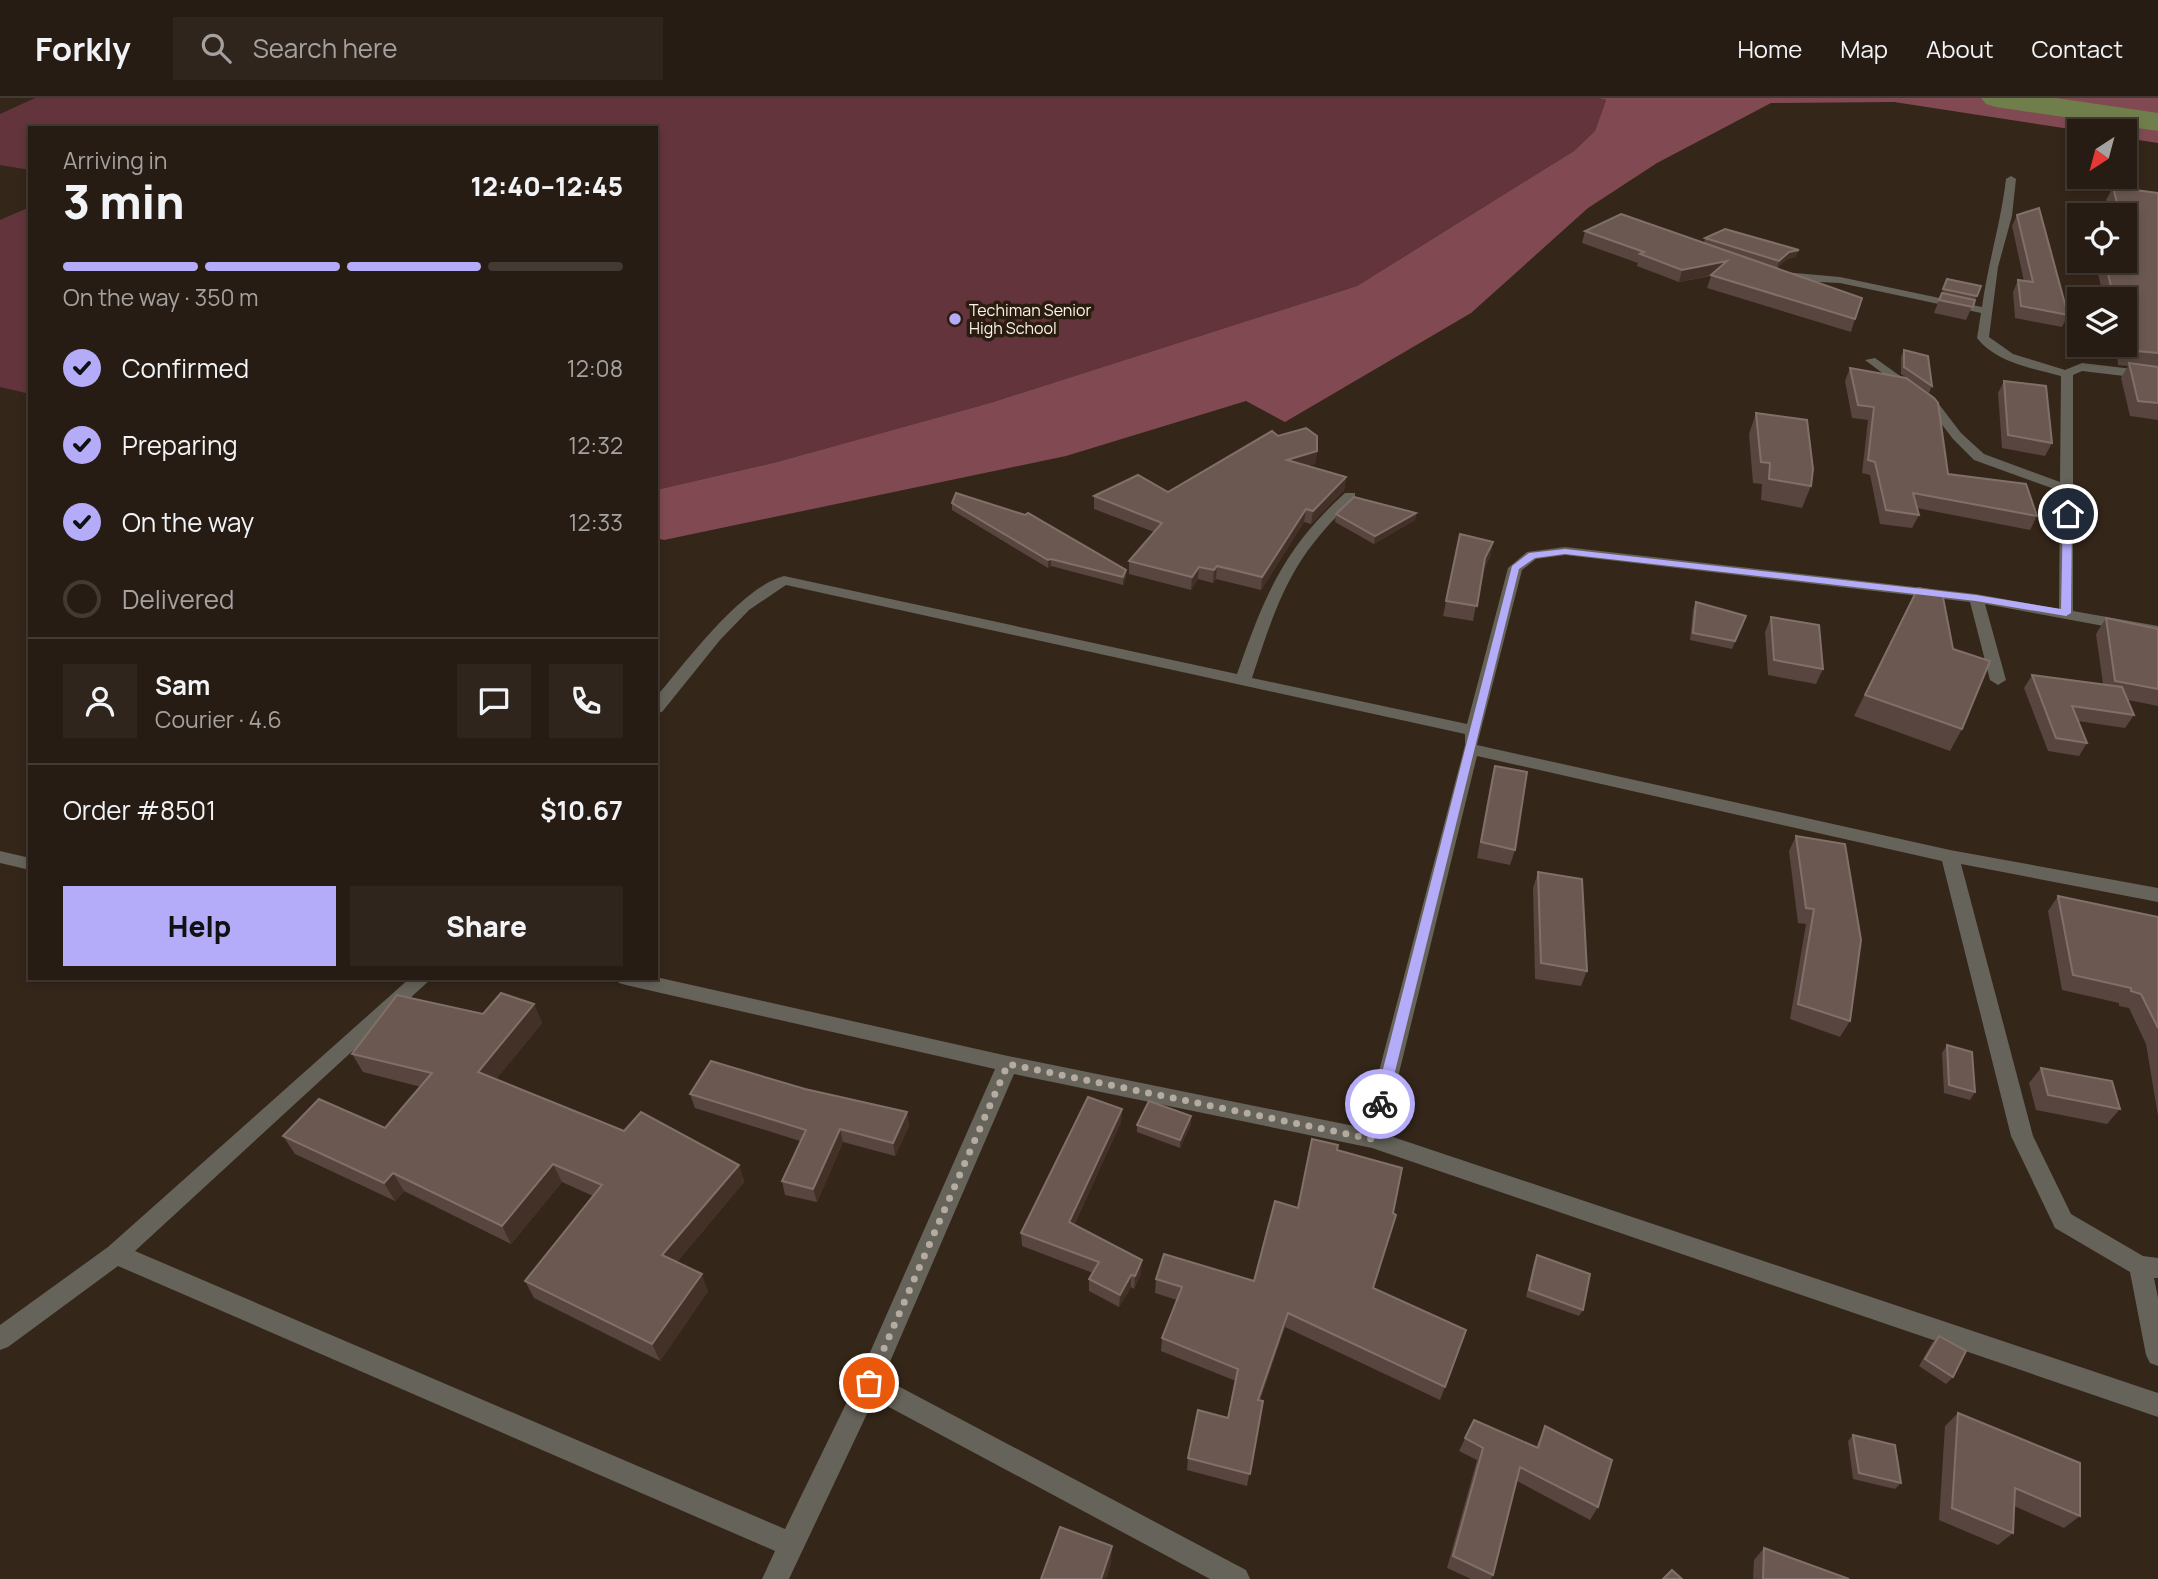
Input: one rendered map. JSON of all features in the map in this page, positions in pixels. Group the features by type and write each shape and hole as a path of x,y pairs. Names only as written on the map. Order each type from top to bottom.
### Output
{"street":[{"path":"2011,179 2007,216 1993,267 1983,338 1988,346 2001,353 2067,374"},
{"path":"1776,273 1798,278 1840,279 1987,311"},
{"path":"1871,360 1934,406 1957,436 1979,457 2068,489"},
{"path":"2066,613 2067,374 2072,369 2082,367 2158,376"},
{"path":"1243,681 1273,594 1311,533 1350,496"},
{"path":"1372,1139 1515,568 1532,555 1565,551 1976,598 2158,631"},
{"path":"658,706 715,637 744,607 783,580 1243,681 1471,740 1950,856 2157,897"},
{"path":"1976,598 1998,680"},
{"path":"1950,856 2022,1136 2063,1221 2149,1267 2158,1355"},
{"path":"0,857 28,864"},
{"path":"0,1339 116,1254 421,980"},
{"path":"635,980 1008,1064 1372,1139 2158,1405"},
{"path":"775,1579 869,1383 1008,1064"},
{"path":"116,1254 791,1545"},
{"path":"869,1383 1237,1579"}],"shaded area":[{"name":"Techiman Senior High School","path":"35,98 1606,100 1595,131 1574,151 1357,286 990,403 777,462 658,490 658,126 28,126 28,170 0,165 0,114"},
{"path":"1598,98 2158,98 2158,143 2137,140 2137,119 2067,119 2067,129 1894,102 1771,103 1657,163 1588,208 1471,313 1285,422 1246,401 1066,456 664,540 658,538 658,490 777,462 990,403 1357,286 1574,151 1595,131 1606,100"},
{"path":"28,208 28,394 0,387 0,220"}],"building":[{"path":"2114,189 2158,193 2158,353 2137,351 2137,287 2111,287 2108,273 2137,273 2137,203 2117,203"},
{"path":"2039,208 2067,315 2021,306 2018,280 2033,282 2017,215"},
{"path":"1621,214 1862,298 1855,319 1711,275 1727,261 1682,270 1640,254 1644,252 1585,231"},
{"path":"1725,229 1799,250 1789,252 1779,261 1705,238"},
{"path":"1947,279 1981,286 1977,296 1943,289"},
{"path":"1942,293 1975,300 1973,307 1939,300"},
{"path":"1904,350 1928,356 1932,386 1904,367"},
{"path":"2129,363 2158,367 2158,403 2138,401"},
{"path":"1850,368 1906,378 1934,398 1938,403 1948,474 2026,484 2037,516 1913,493 1919,515 1886,510 1875,462 1868,460 1874,407 1858,405"},
{"path":"2004,381 2046,386 2052,443 2008,435"},
{"path":"1756,413 1807,420 1813,469 1811,486 1769,479 1770,463 1761,462"},
{"path":"1306,428 1317,436 1317,451 1287,460 1346,477 1313,511 1306,509 1262,577 1217,566 1214,570 1199,567 1192,577 1129,561 1162,523 1094,496 1138,475 1168,492 1272,431 1278,436"},
{"path":"956,493 1025,515 1028,513 1126,570 1123,577 1048,560 952,503"},
{"path":"1354,497 1416,513 1375,536 1336,514"},
{"path":"1460,534 1493,542 1485,558 1477,606 1446,601"},
{"path":"1918,588 1942,592 1953,649 1990,661 1962,729 1865,695"},
{"path":"1696,602 1746,616 1735,641 1693,633"},
{"path":"1771,617 1819,625 1823,669 1774,660"},
{"path":"2106,618 2158,629 2158,689 2115,681"},
{"path":"2032,675 2122,687 2134,715 2072,706 2087,743 2056,738"},
{"path":"1495,766 1527,772 1515,850 1481,842"},
{"path":"1796,836 1845,844 1861,940 1850,1021 1798,1004 1814,909 1806,908"},
{"path":"1538,872 1582,879 1587,971 1541,963"},
{"path":"2058,896 2158,917 2158,1028 2141,994 2131,991 2131,988 2073,975"},
{"path":"501,993 534,1004 478,1072 624,1131 641,1112 739,1165 662,1255 702,1274 652,1344 525,1281 602,1185 553,1164 502,1226 393,1173 384,1183 283,1136 319,1099 385,1128 432,1073 352,1054 397,995 483,1014"},
{"path":"1947,1045 1972,1052 1975,1092 1949,1085"},
{"path":"711,1061 805,1089 907,1112 893,1143 840,1129 813,1189 782,1181 806,1130 690,1094"},
{"path":"2041,1068 2112,1081 2120,1109 2048,1095"},
{"path":"1088,1097 1122,1109 1069,1222 1142,1260 1135,1276 1131,1275 1120,1295 1089,1279 1099,1262 1021,1233"},
{"path":"1149,1101 1191,1116 1180,1140 1137,1125"},
{"path":"1312,1139 1338,1145 1337,1150 1402,1168 1393,1213 1396,1215 1373,1288 1466,1330 1445,1387 1288,1313 1258,1400 1263,1401 1250,1474 1188,1458 1198,1410 1228,1418 1238,1369 1162,1338 1182,1287 1156,1279 1164,1254 1254,1281 1275,1201 1298,1208"},
{"path":"1537,1255 1590,1274 1583,1310 1529,1290"},
{"path":"1939,1336 1966,1351 1953,1377 1925,1359"},
{"path":"1958,1413 2080,1463 2080,1516 2015,1488 2013,1533 1952,1508"},
{"path":"1474,1420 1538,1448 1545,1426 1612,1460 1598,1507 1520,1467 1493,1575 1453,1556 1483,1448 1465,1438"},
{"path":"1853,1435 1895,1445 1901,1483 1859,1473"},
{"path":"1060,1527 1112,1546 1101,1579 1041,1579"},
{"path":"1764,1548 1849,1579 1763,1579"},
{"path":"1672,1570 1682,1579 1663,1579"}],"waterway":[{"path":"1996,98 2158,122"}],"way so far":[{"path":"869,1383 1008,1064 1372,1139 1380,1104"}],"place":[{"name":"Techiman Senior High School","path":"955,319"}],"route":[{"path":"1380,1104 1515,568 1532,555 1565,551 1976,598 2066,613 2068,514"}]}
